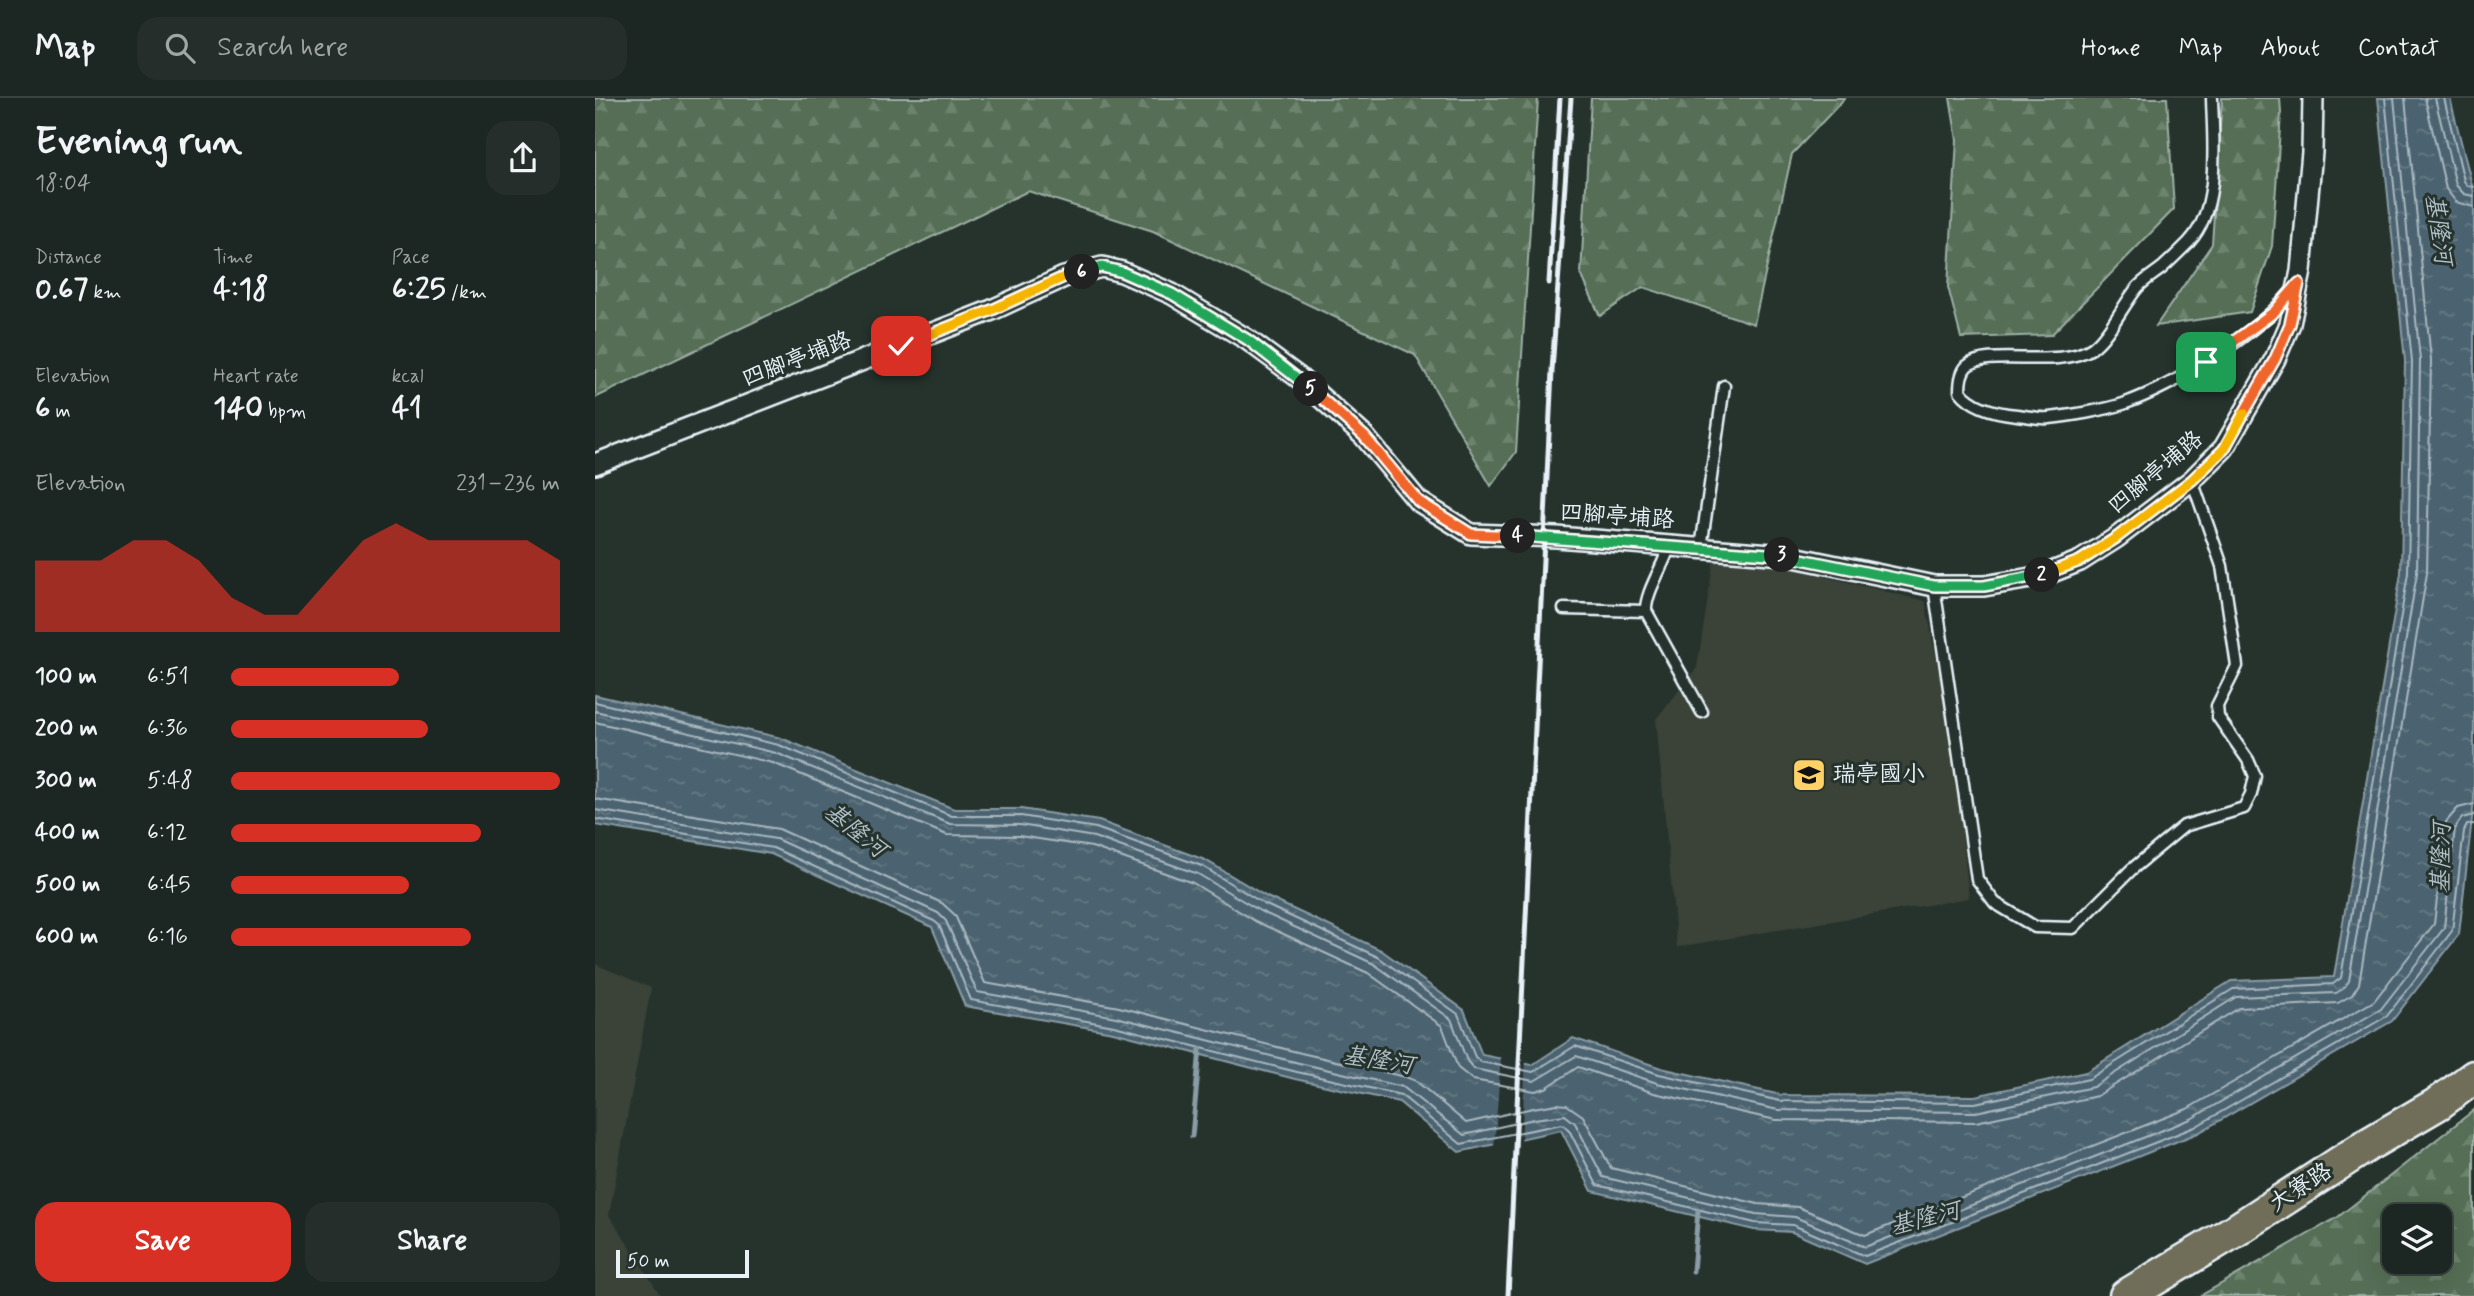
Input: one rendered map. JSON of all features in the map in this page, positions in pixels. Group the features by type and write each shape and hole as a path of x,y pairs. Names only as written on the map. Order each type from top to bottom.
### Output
{"main road":[{"name":"大寮路","path":"2126,1296 2241,1227 2369,1144 2439,1104 2474,1077"}],"street":[{"name":"四腳亭埔路","path":"595,464 992,310 1064,277 1102,267 1122,272 1172,294 1248,340 1298,377 1364,436 1418,501 1471,534 1670,545 1784,555 1934,586 1984,586 2042,576 2080,561 2116,538 2192,480 2224,449 2275,359 2290,324 2299,283 2312,152 2313,98"}],"lane":[{"path":"2212,98 2213,163 2210,190 2201,226 2191,240 2141,284 2094,347 2074,356 2051,359 1982,359 1967,366 1961,379 1960,391 1968,402 2002,414 2047,418 2122,404 2206,362 2274,312 2299,283"},
{"path":"1701,548 1724,386"},
{"path":"1934,586 1977,879 1995,903 2035,927 2073,928 2131,870 2184,826 2244,808 2251,794 2255,776 2248,760 2218,717 2217,706 2237,666 2222,566 2192,480"},
{"path":"1670,545 1665,563 1646,603 1646,611 1702,712"},
{"path":"1564,609 1646,611"}],"shaded area":[{"name":"瑞亭國小","path":"1714,559 1772,564 1925,601 1952,739 1969,898 1677,947 1656,719 1697,668"},
{"path":"595,964 651,988 609,1215 661,1296 595,1296"}],"green space":[{"path":"595,98 1538,98 1516,452 1491,486 1415,355 1153,231 1028,191 595,398"},
{"path":"1591,98 1845,98 1792,154 1754,324 1643,287 1600,316 1581,274"},
{"path":"1950,98 2167,98 2174,209 2051,335 1961,338 1948,287 1957,140"},
{"path":"2222,98 2280,98 2272,246 2250,312 2156,326 2212,244"},
{"path":"2474,1110 2474,1296 2200,1296 2338,1217"}],"water":[{"name":"基隆河","path":"2378,98 2450,98 2474,193 2474,800 2459,934 2392,1021 2198,1133 1865,1264 1792,1232 1754,1230 1592,1191 1561,1130 1459,1152 1399,1102 1295,1079 1113,1032 965,1006 932,927 771,854 595,825 595,695 781,738 954,809 1021,809 1099,821 1205,860 1267,897 1381,950 1464,1010 1482,1055 1532,1065 1573,1038 1661,1068 1781,1095 1975,1096 2086,1072 2231,981 2334,977 2401,573 2405,361"}],"pier":[{"path":"1501,1056 1526,1061 1521,1142 1494,1148"}],"waterway":[{"path":"1192,1136 1200,1049"},
{"path":"1693,1271 1698,1211"}],"railway":[{"path":"1549,283 1560,98"},
{"path":"1508,1296 1552,371 1571,98"}],"place":[{"name":"瑞亭國小","path":"1809,775"}],"route":[{"path":"901,346 992,310 1064,277 1102,267 1122,272 1172,294 1248,340 1298,377 1364,436 1418,501 1471,534 1557,537 1784,555 1934,586 1984,586 2042,576 2080,561 2116,538 2192,480 2224,449 2275,359 2290,324 2299,283 2274,312 2206,362"}]}
